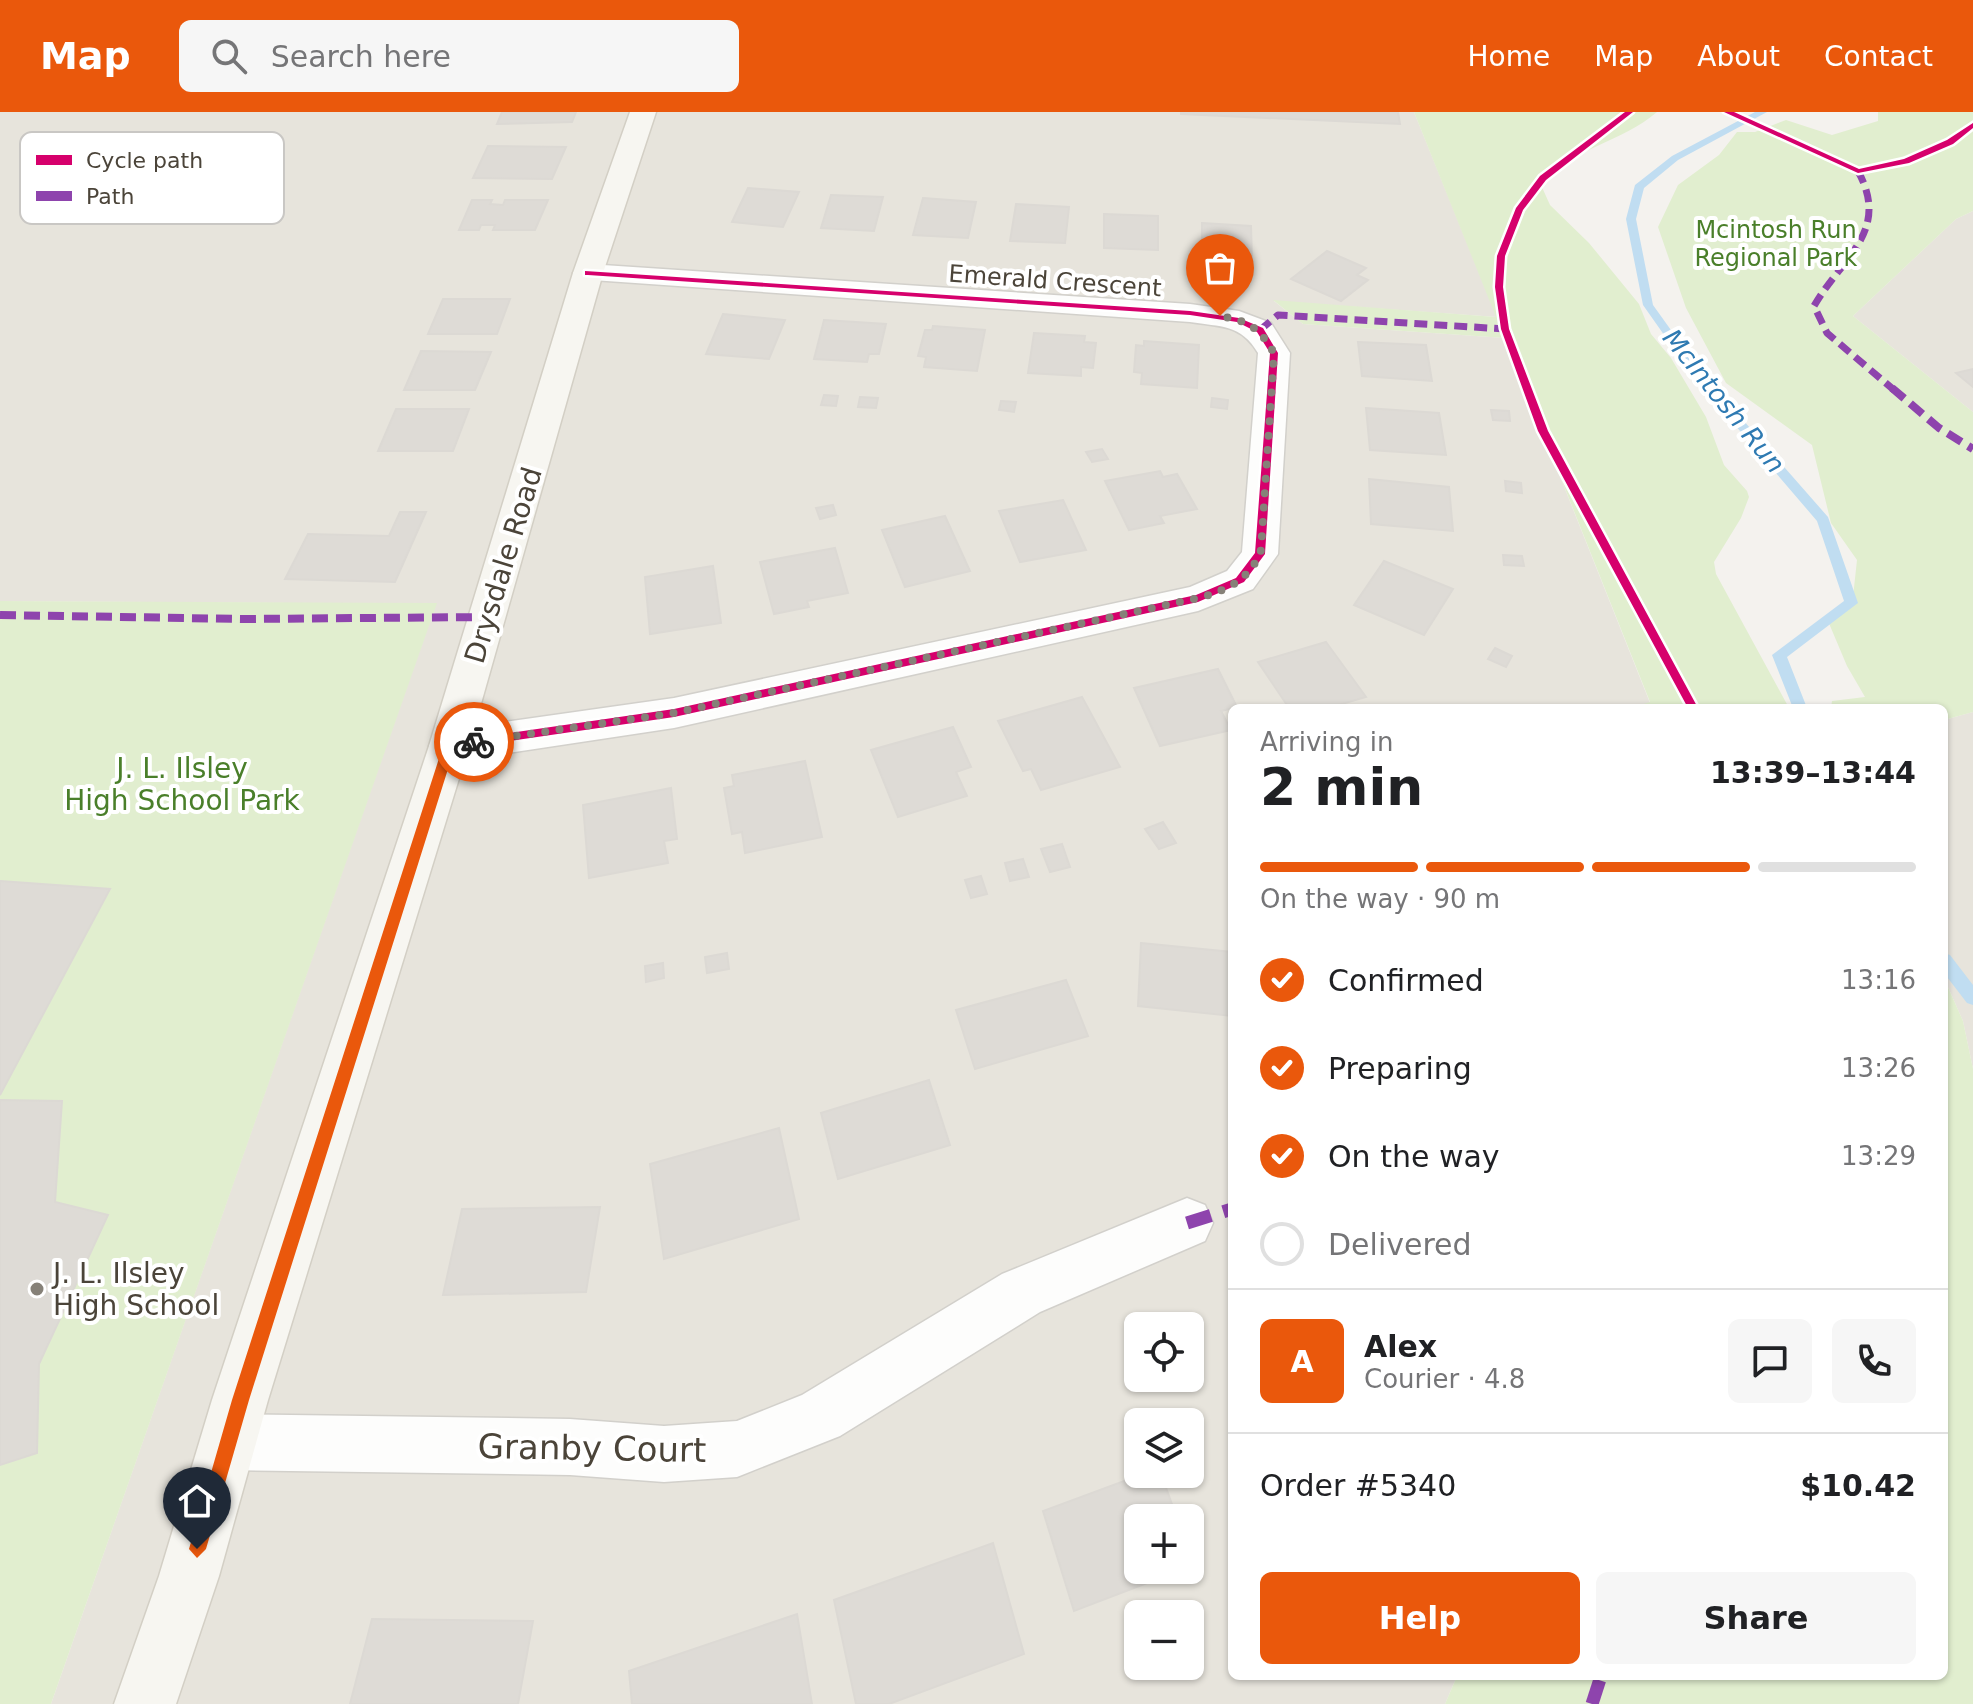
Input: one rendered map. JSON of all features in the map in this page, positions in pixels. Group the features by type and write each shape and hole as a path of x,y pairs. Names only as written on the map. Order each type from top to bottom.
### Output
{"street":[{"name":"Drysdale Road","path":"145,1704 189,1576 228,1442 449,746 588,273 643,112"},
{"name":"Emerald Crescent","path":"449,746 674,713 1198,598 1240,580 1260,554 1274,353 1260,330 1239,320 1142,307 588,273"},
{"name":"Granby Court","path":"228,1442 570,1447 664,1454 737,1449 820,1416 1021,1293 1187,1223"}],"shaded area":[{"path":"0,112 1414,112 1497,317 1274,301 1303,324 1505,338 1650,703 1228,704 1228,1680 1455,1680 1445,1704 51,1704 436,604 0,601"},
{"path":"1973,211 1973,412 1853,316 1956,219"},
{"path":"1973,712 1973,1069 1963,1021 1948,987 1948,719"}],"green space":[{"name":"Mcintosh Run Regional Park","path":"1414,112 1657,112 1566,163 1541,185 1550,205 1589,243 1639,304 1651,334 1671,358 1706,417 1724,465 1747,491 1749,497 1741,518 1714,562 1716,574 1787,704 1644,704 1650,702 1505,338 1303,324 1273,300 1496,317"},
{"name":"Mcintosh Run Regional Park","path":"1878,112 1973,112 1973,211 1956,219 1853,316 1973,412 1973,712 1948,719 1948,704 1832,704 1832,701 1865,697 1847,666 1828,621 1852,606 1857,560 1831,523 1812,445 1726,383 1686,308 1658,227 1678,185 1719,155 1737,132 1755,132 1786,120 1832,135 1878,121"},
{"name":"J. L. Ilsley High School Park","path":"0,601 437,603 51,1704 0,1704"},
{"path":"1948,987 1963,1021 1973,1069 1973,1704 1445,1704 1455,1680 1948,1680"}],"building":[{"path":"502,112 576,112 572,122 497,124"},
{"path":"1398,112 1400,124 1181,114"},
{"path":"488,146 566,147 552,179 473,178"},
{"path":"748,188 799,192 783,227 732,222"},
{"path":"831,195 883,197 874,231 821,228"},
{"path":"923,198 976,202 968,238 913,235"},
{"path":"472,200 492,200 490,204 503,205 505,200 548,200 535,230 493,230 495,225 481,225 479,230 459,230"},
{"path":"1016,204 1069,207 1065,243 1010,241"},
{"path":"1104,214 1158,216 1158,250 1104,248"},
{"path":"1202,223 1251,226 1252,260 1202,257"},
{"path":"1327,251 1366,268 1357,275 1368,280 1341,301 1291,279"},
{"path":"443,299 510,299 497,334 428,334"},
{"path":"723,314 785,320 769,359 706,354"},
{"path":"824,320 886,324 879,354 869,354 867,362 814,359"},
{"path":"933,326 985,330 977,371 924,367 926,357 918,356 925,330 932,330"},
{"path":"1034,333 1085,336 1084,342 1096,343 1093,368 1081,367 1081,376 1028,373"},
{"path":"1144,341 1199,345 1197,388 1141,384 1142,373 1134,372 1136,345 1144,346"},
{"path":"1358,342 1426,345 1432,381 1362,376"},
{"path":"421,351 491,352 475,390 404,390"},
{"path":"1973,369 1973,387 1956,373"},
{"path":"824,395 838,396 836,406 821,405"},
{"path":"860,397 878,398 876,408 858,407"},
{"path":"1212,398 1228,400 1227,409 1211,407"},
{"path":"1001,401 1016,402 1014,412 999,410"},
{"path":"1366,408 1439,413 1446,455 1370,450"},
{"path":"396,409 469,409 453,451 378,451"},
{"path":"1491,410 1509,411 1510,421 1493,420"},
{"path":"1102,449 1108,459 1092,462 1086,452"},
{"path":"1160,471 1163,477 1177,474 1197,509 1160,516 1164,523 1129,530 1105,481"},
{"path":"1369,479 1449,487 1453,531 1371,524"},
{"path":"1505,481 1521,483 1522,493 1506,491"},
{"path":"1063,500 1086,550 1020,562 999,511"},
{"path":"833,505 836,515 820,519 816,508"},
{"path":"400,512 426,512 395,582 285,579 308,534 389,536"},
{"path":"945,516 970,571 905,587 882,530"},
{"path":"835,548 848,593 807,601 809,607 774,614 760,562"},
{"path":"1503,555 1522,556 1524,566 1504,565"},
{"path":"1384,561 1453,589 1424,635 1354,605"},
{"path":"713,566 721,623 650,634 645,577"},
{"path":"1326,642 1366,697 1342,704 1286,704 1258,662"},
{"path":"1495,648 1512,656 1506,667 1488,659"},
{"path":"1218,669 1236,704 1228,704 1228,709 1221,711 1228,731 1160,746 1134,688"},
{"path":"1082,697 1120,767 1041,790 1031,769 1023,771 998,721"},
{"path":"953,727 971,767 956,772 967,796 898,817 871,750"},
{"path":"805,761 822,837 745,853 742,832 732,834 724,788 734,786 732,775"},
{"path":"671,788 677,839 664,841 668,863 589,878 583,805"},
{"path":"1163,822 1176,843 1159,849 1145,829"},
{"path":"1062,844 1070,867 1050,872 1041,849"},
{"path":"1023,859 1029,877 1010,881 1005,863"},
{"path":"981,876 987,894 971,898 965,880"},
{"path":"0,881 110,889 0,1095"},
{"path":"1141,943 1228,952 1228,1016 1138,1006"},
{"path":"727,953 729,969 707,973 705,957"},
{"path":"663,963 664,978 646,982 645,966"},
{"path":"1066,980 1088,1036 975,1069 956,1010"},
{"path":"929,1080 950,1145 838,1179 821,1113"},
{"name":"J. L. Ilsley High School","path":"0,1100 62,1101 55,1202 108,1215 39,1364 37,1453 0,1465"},
{"path":"779,1128 799,1219 664,1259 650,1164"},
{"path":"600,1207 586,1292 443,1295 462,1209"},
{"path":"1124,1481 1124,1488 1166,1488 1172,1504 1124,1504 1124,1584 1144,1584 1074,1611 1043,1511"},
{"path":"993,1543 1024,1654 889,1704 856,1704 834,1600"},
{"path":"797,1614 812,1704 632,1704 629,1671"},
{"path":"372,1619 533,1621 518,1704 350,1704"}],"waterway":[{"name":"McIntosh Run","path":"1762,112 1675,158 1639,187 1631,219 1648,305 1697,374 1823,520 1851,603 1779,655 1798,704"},
{"name":"McIntosh Run","path":"1948,965 1973,998"}],"marked path":[{"path":"1858,171 1868,189 1870,215 1858,243 1814,306 1827,333 1939,428 1973,449"},
{"path":"1260,330 1278,315 1505,329"},
{"path":"0,615 244,619 488,617"},
{"path":"1187,1223 1228,1210"},
{"path":"1592,1704 1600,1680"}],"cycle path":[{"path":"1629,112 1543,178 1519,210 1501,256 1499,287 1505,329 1543,431 1691,704"},
{"path":"1728,112 1858,171 1906,161 1950,142 1973,125"},
{"path":"449,746 674,713 1198,598 1240,580 1260,554 1274,353 1260,330 1239,320 1190,313 588,273"}],"way so far":[{"path":"474,742 674,713 1198,598 1230,587 1249,572 1261,550 1274,353 1260,330 1239,320 1220,316"}],"place":[{"name":"J. L. Ilsley High School","path":"37,1289"}],"route":[{"path":"197,1549 240,1400 449,746 474,742"}]}
